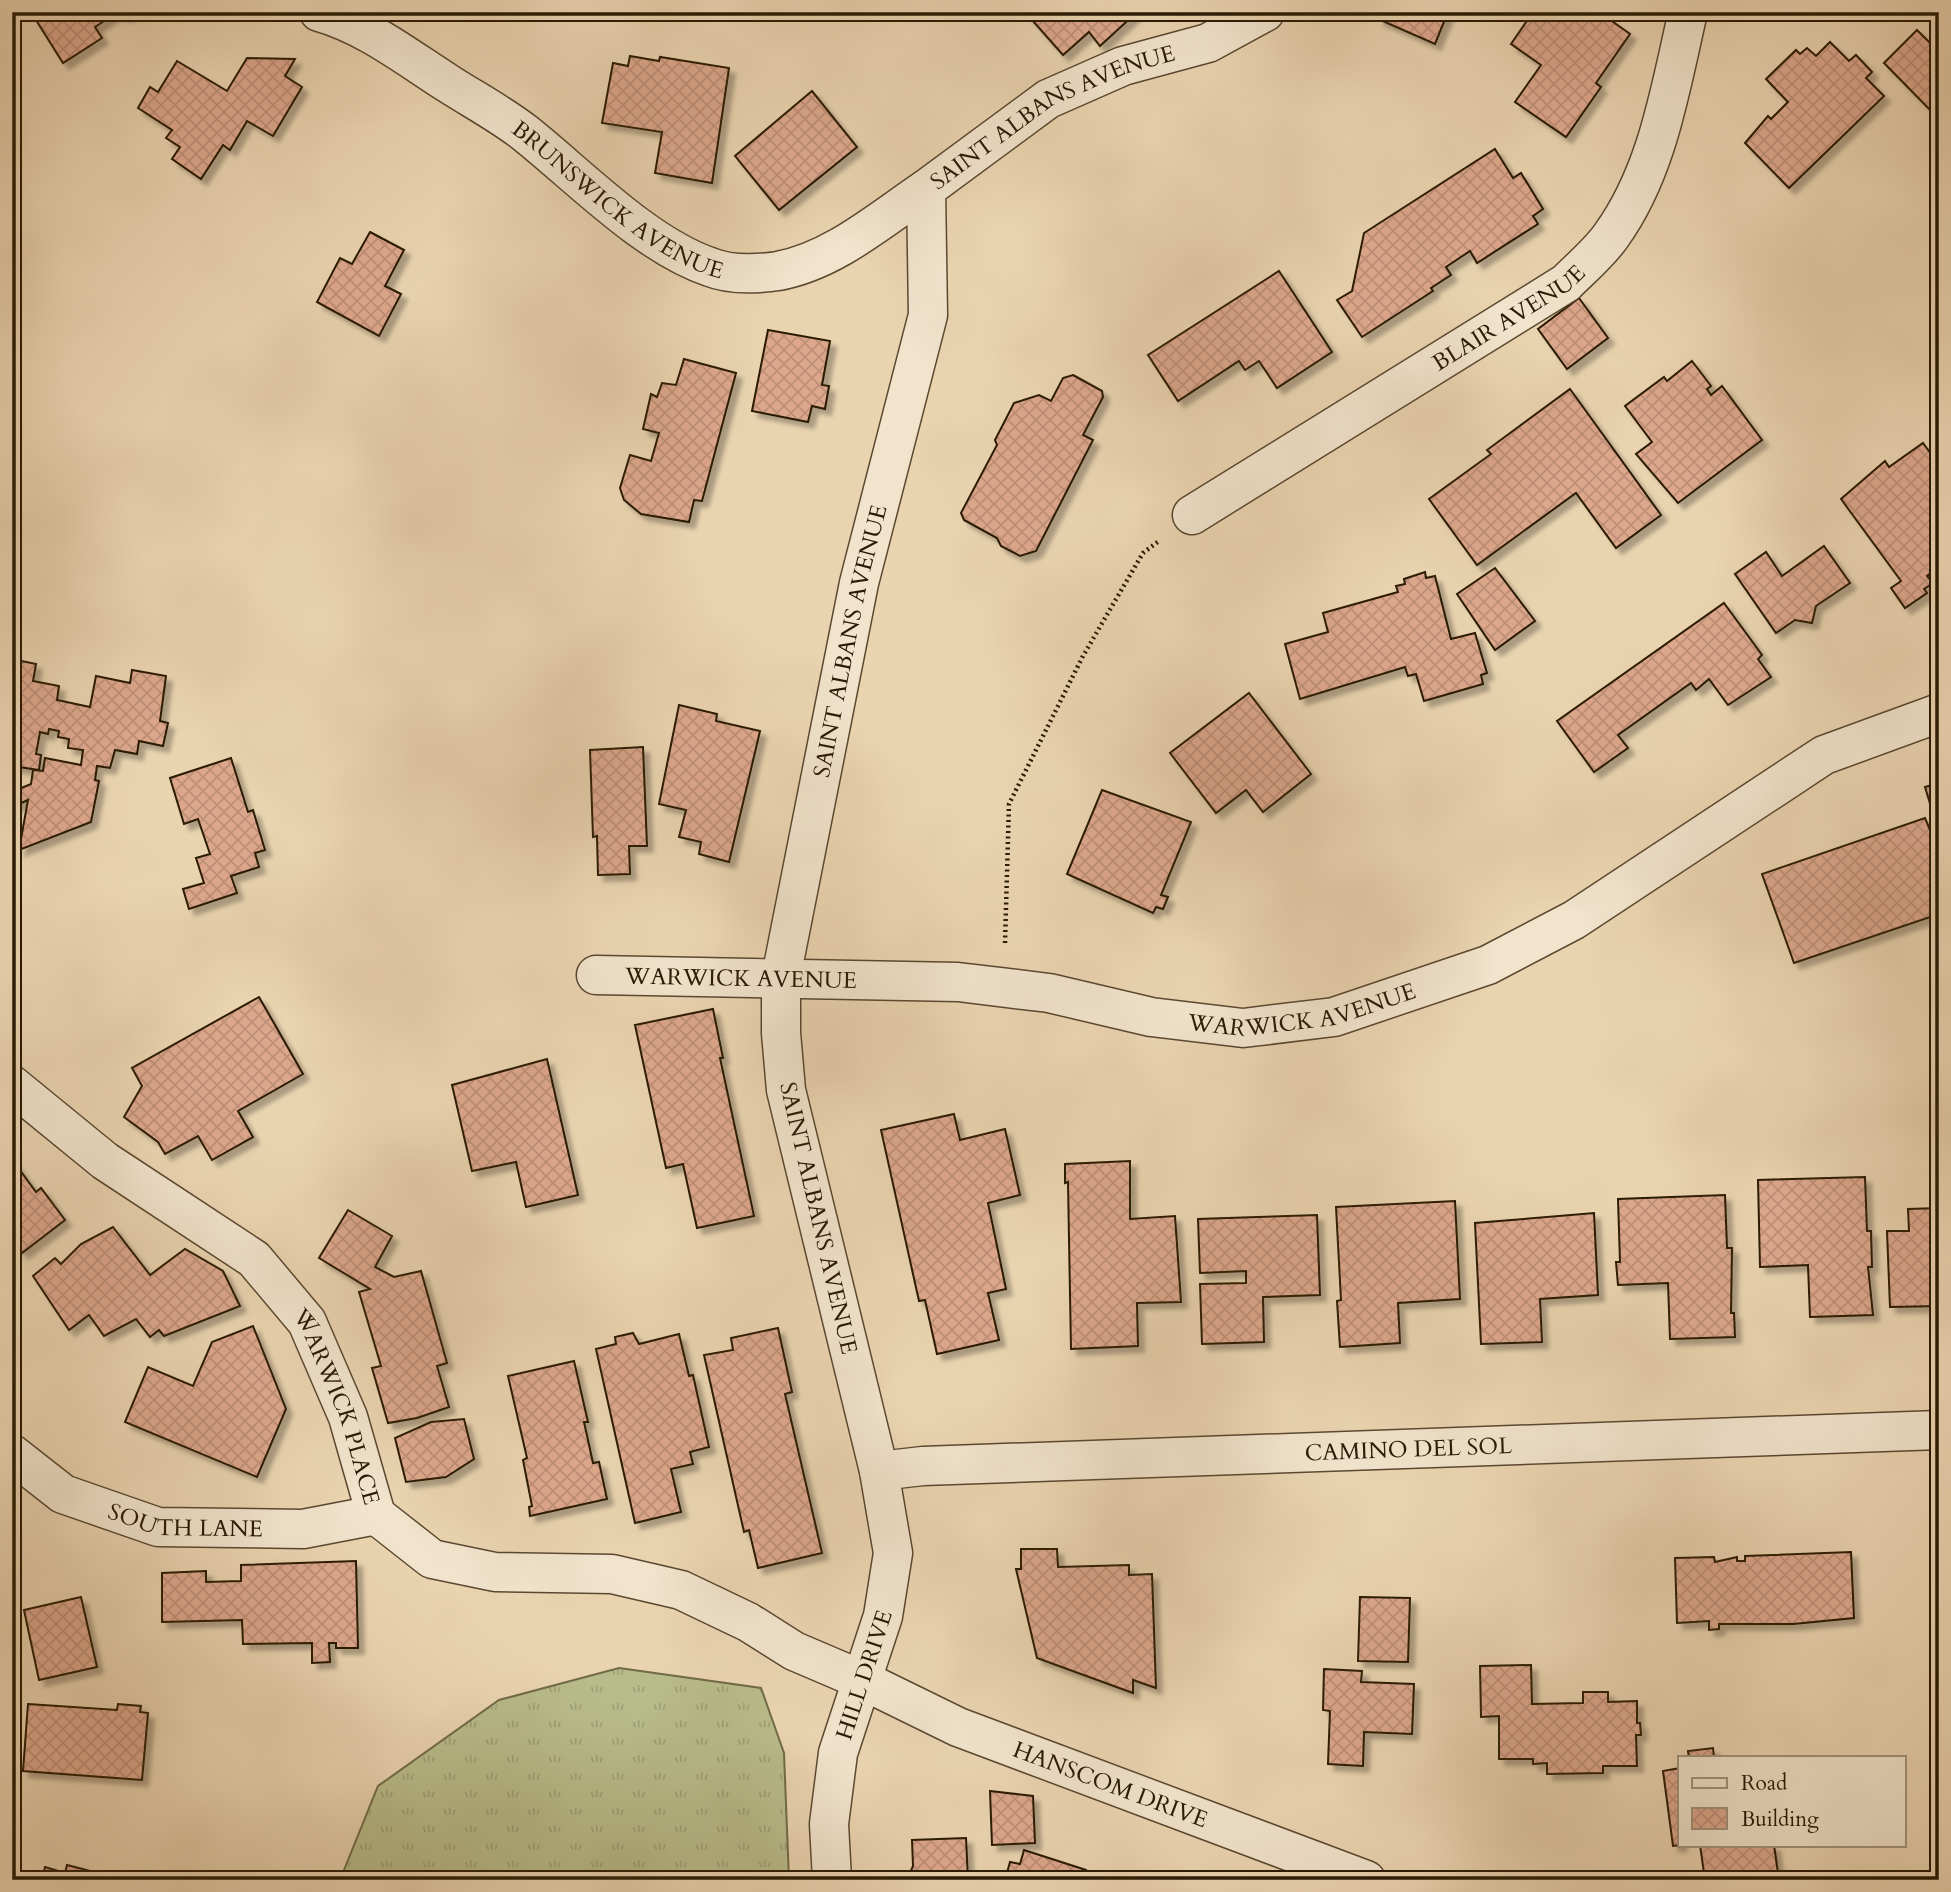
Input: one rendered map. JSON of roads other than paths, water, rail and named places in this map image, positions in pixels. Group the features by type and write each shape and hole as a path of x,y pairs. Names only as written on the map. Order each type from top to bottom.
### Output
{"street":[{"name":"BRUNSWICK AVENUE","path":"320,12 340,18 391,47 523,131 620,211 677,251 710,268 745,274 780,270 831,253 926,189"},
{"name":"SAINT ALBANS AVENUE","path":"879,1471 786,1090 781,1033 781,976 859,583 928,315 926,189 1048,99 1123,66 1208,43 1265,12"},
{"name":"BLAIR AVENUE","path":"1192,515 1566,283 1610,237 1637,192 1659,136 1688,12"},
{"name":"WARWICK AVENUE","path":"596,975 781,976 958,982 1049,993 1151,1017 1243,1028 1334,1017 1488,965 1574,920 1824,755 1939,713"},
{"name":"WARWICK PLACE","path":"12,1084 104,1161 254,1259 307,1322 348,1417 376,1515 432,1559 495,1572 612,1574 681,1590 748,1622 794,1651 862,1679"},
{"name":"CAMINO DEL SOL","path":"879,1471 923,1466 1939,1430"},
{"name":"SOUTH LANE","path":"12,1454 63,1494 158,1527 303,1529 376,1515"},
{"name":"HILL DRIVE","path":"832,1880 829,1824 838,1753 883,1616 893,1553 879,1471"},
{"name":"HANSCOM DRIVE","path":"862,1679 958,1727 1366,1880"}]}
